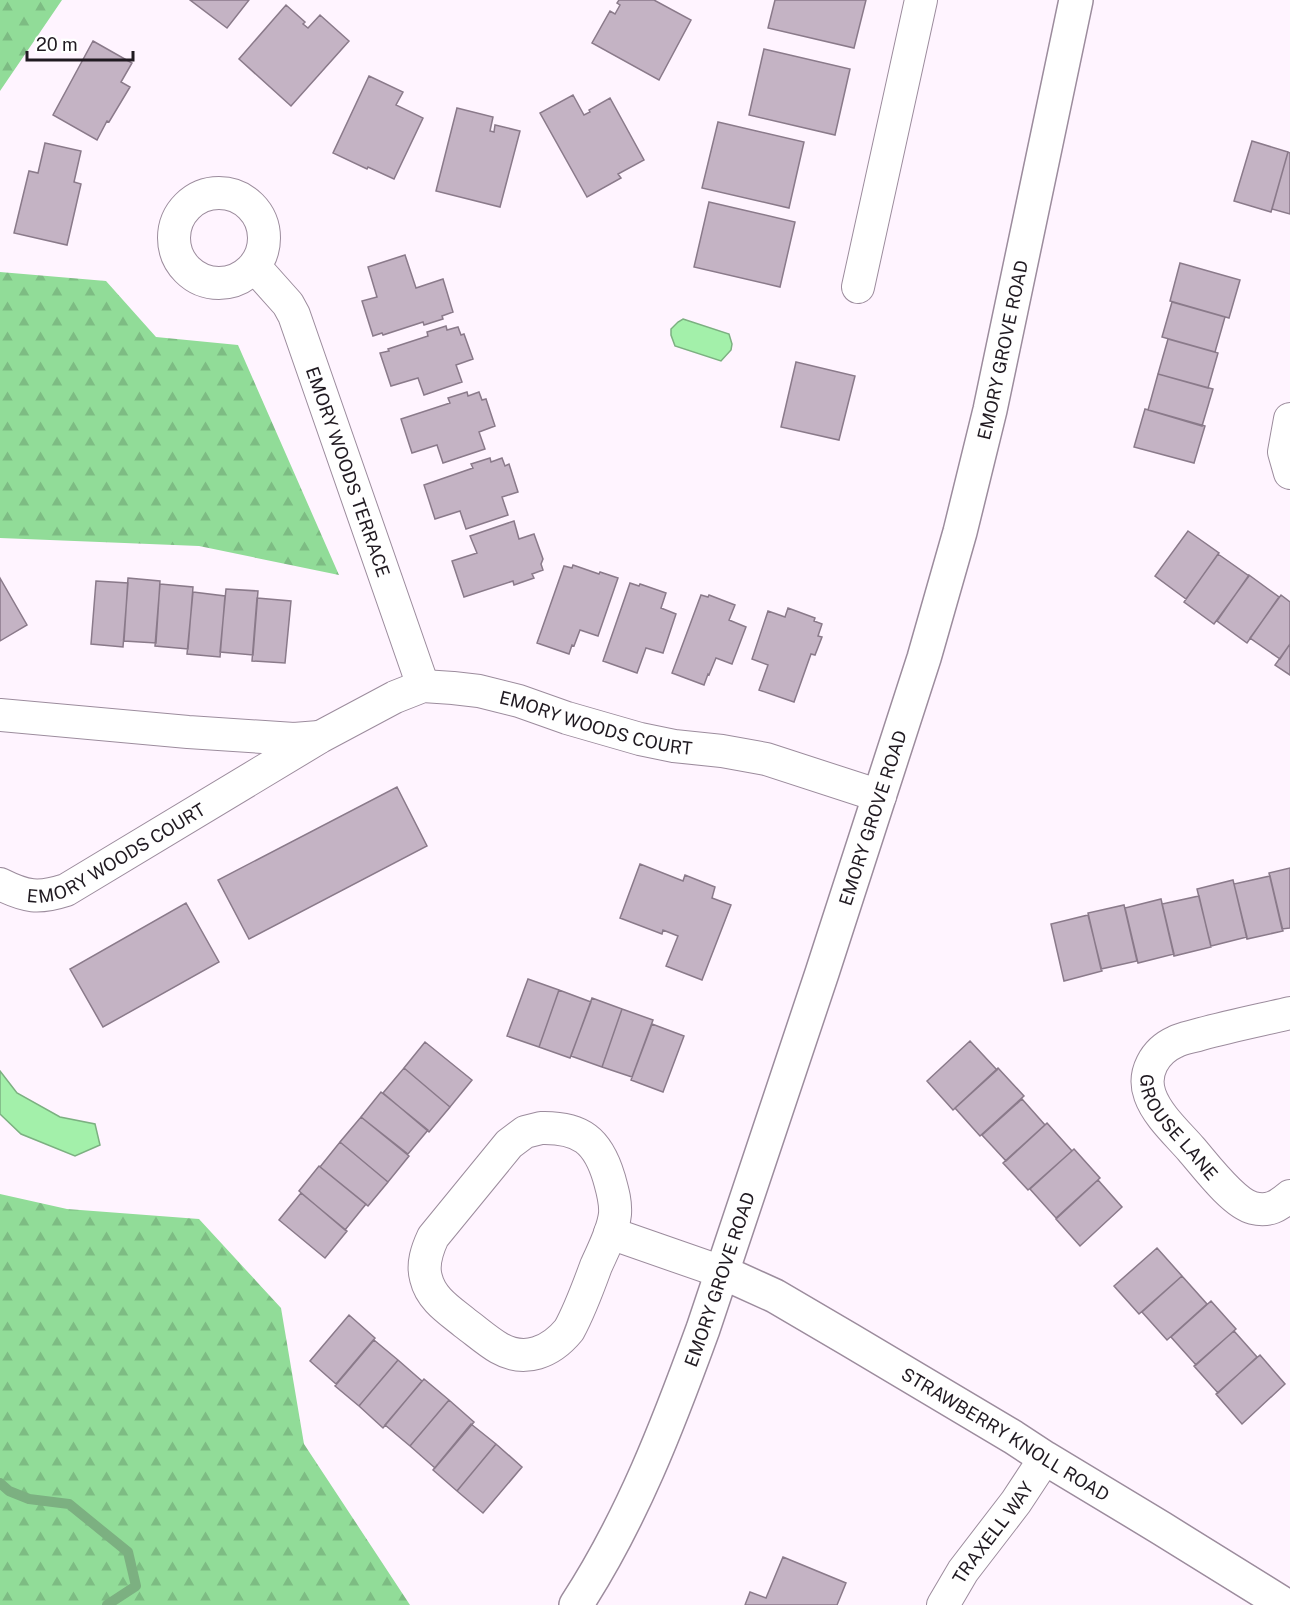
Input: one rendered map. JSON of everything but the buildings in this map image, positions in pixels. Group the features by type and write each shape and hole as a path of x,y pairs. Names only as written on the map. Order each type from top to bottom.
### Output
{"street":[{"path":"858,287 921,0"},
{"name":"EMORY GROVE ROAD","path":"576,1605 616,1537 651,1465 685,1378 822,973 924,658 976,471 1076,0"},
{"name":"EMORY WOODS TERRACE","path":"255,267 288,304 294,315 423,686"},
{"path":"1290,419 1284,452 1290,473"},
{"name":"EMORY WOODS COURT","path":"0,884 13,891 34,896 52,895 66,890 320,737 395,697 423,686 479,691 651,741 760,758 880,796"},
{"name":"EMORY WOODS COURT","path":"0,715 188,732 294,739 320,737"},
{"name":"GROUSE LANE","path":"1290,1013 1176,1042 1163,1050 1153,1061 1148,1073 1149,1094 1161,1114 1223,1186 1242,1204 1267,1210 1290,1196"},
{"path":"552,1128 566,1130 586,1138 596,1148 607,1170 614,1195 615,1212 610,1233 569,1330 555,1345 541,1352 528,1355 502,1350 440,1302 426,1278 426,1257 433,1237 509,1144 529,1131 552,1128"},
{"path":"610,1233 722,1272"},
{"name":"STRAWBERRY KNOLL ROAD","path":"722,1272 775,1296 1013,1437 1285,1605"},
{"name":"TRAXELL WAY","path":"943,1605 963,1571 1016,1502 1045,1458"}],"green space":[{"path":"0,0 62,0 0,91"},
{"path":"0,272 106,281 156,337 238,345 339,575 199,546 0,538"},
{"path":"0,1194 67,1209 199,1219 281,1308 304,1444 410,1605 0,1605"}],"shaded area":[{"path":"683,319 729,334 731,350 721,361 675,346 671,329"},
{"path":"0,1071 17,1093 60,1117 95,1124 100,1145 75,1156 21,1134 0,1114"}],"waterway":[{"path":"0,1483 9,1491 29,1499 69,1504 128,1552 136,1586 107,1605"}]}
